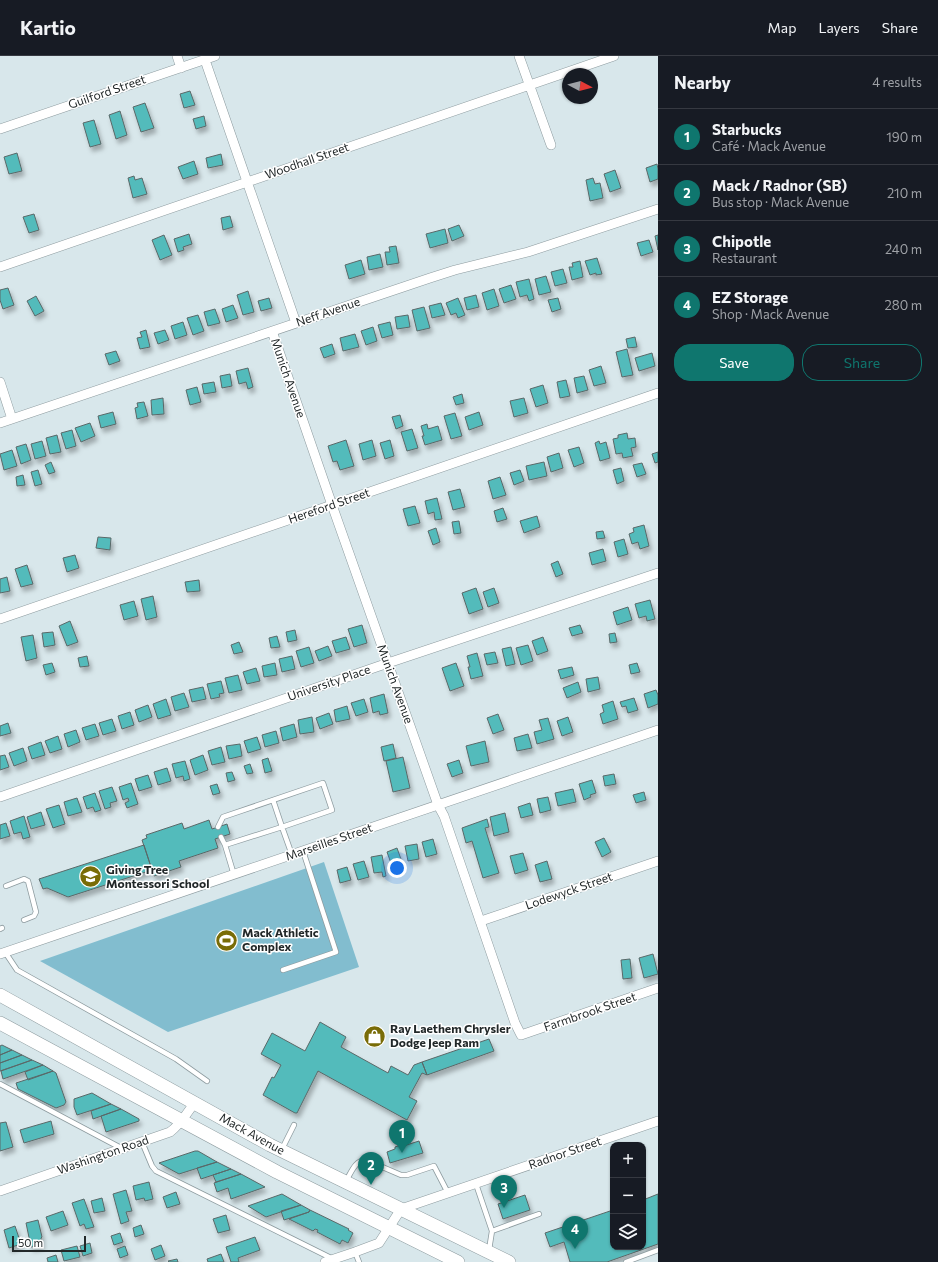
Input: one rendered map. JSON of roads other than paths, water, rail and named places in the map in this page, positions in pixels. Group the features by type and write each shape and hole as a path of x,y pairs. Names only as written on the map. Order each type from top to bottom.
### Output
{"main road":[{"name":"Mack Avenue","path":"0,995 282,1150 509,1262"},
{"name":"Mack Avenue","path":"0,1023 277,1172 458,1262"}],"street":[{"path":"177,56 181,68"},
{"name":"Guilford Street","path":"0,129 215,56"},
{"path":"519,56 551,145"},
{"name":"Woodhall Street","path":"0,267 614,56"},
{"path":"205,60 296,323"},
{"name":"Neff Avenue","path":"0,423 430,278 455,270 528,252 658,209"},
{"name":"Munich Avenue","path":"272,331 438,805 444,816 515,1023 521,1035"},
{"path":"0,382 12,419"},
{"name":"Hereford Street","path":"0,619 658,394"},
{"name":"University Place","path":"0,796 658,572"},
{"name":"Marseilles Street","path":"2,953 658,730"},
{"name":"Lodewyck Street","path":"481,922 658,861"},
{"name":"Farmbrook Street","path":"521,1035 658,988"},
{"name":"Washington Road","path":"0,1191 170,1132 182,1121 194,1102"},
{"name":"Radnor Street","path":"401,1209 658,1121"},
{"path":"325,1262 379,1242 401,1209"}],"lane":[{"path":"218,827 223,817 323,783 332,810 225,845"},
{"path":"273,800 292,855"},
{"path":"221,837 234,875"},
{"path":"283,970 336,952 303,851"},
{"path":"6,886 24,879 28,881 36,912 34,916 24,920"},
{"path":"2,953 17,970 176,1059 207,1081"},
{"path":"0,1084 122,1149"},
{"path":"282,1150 294,1125"},
{"path":"142,1142 152,1166 156,1171 334,1259"},
{"path":"346,1182 357,1163 361,1160 366,1160 400,1175 407,1175 434,1166 448,1193"},
{"path":"476,1184 492,1231 488,1252"},
{"path":"492,1231 539,1214"},
{"path":"626,1262 658,1250"},
{"path":"355,1252 359,1262"}],"place":[{"name":"Giving Tree Montessori School","path":"91,877"},
{"name":"Mack Athletic Complex","path":"226,940"},
{"name":"Ray Laethem Chrysler Dodge Jeep Ram","path":"375,1036"},
{"name":"Starbucks","path":"402,1153"},
{"name":"Mack / Radnor (SB)","path":"371,1185"},
{"name":"Chipotle","path":"504,1208"},
{"name":"EZ Storage","path":"575,1249"}]}
